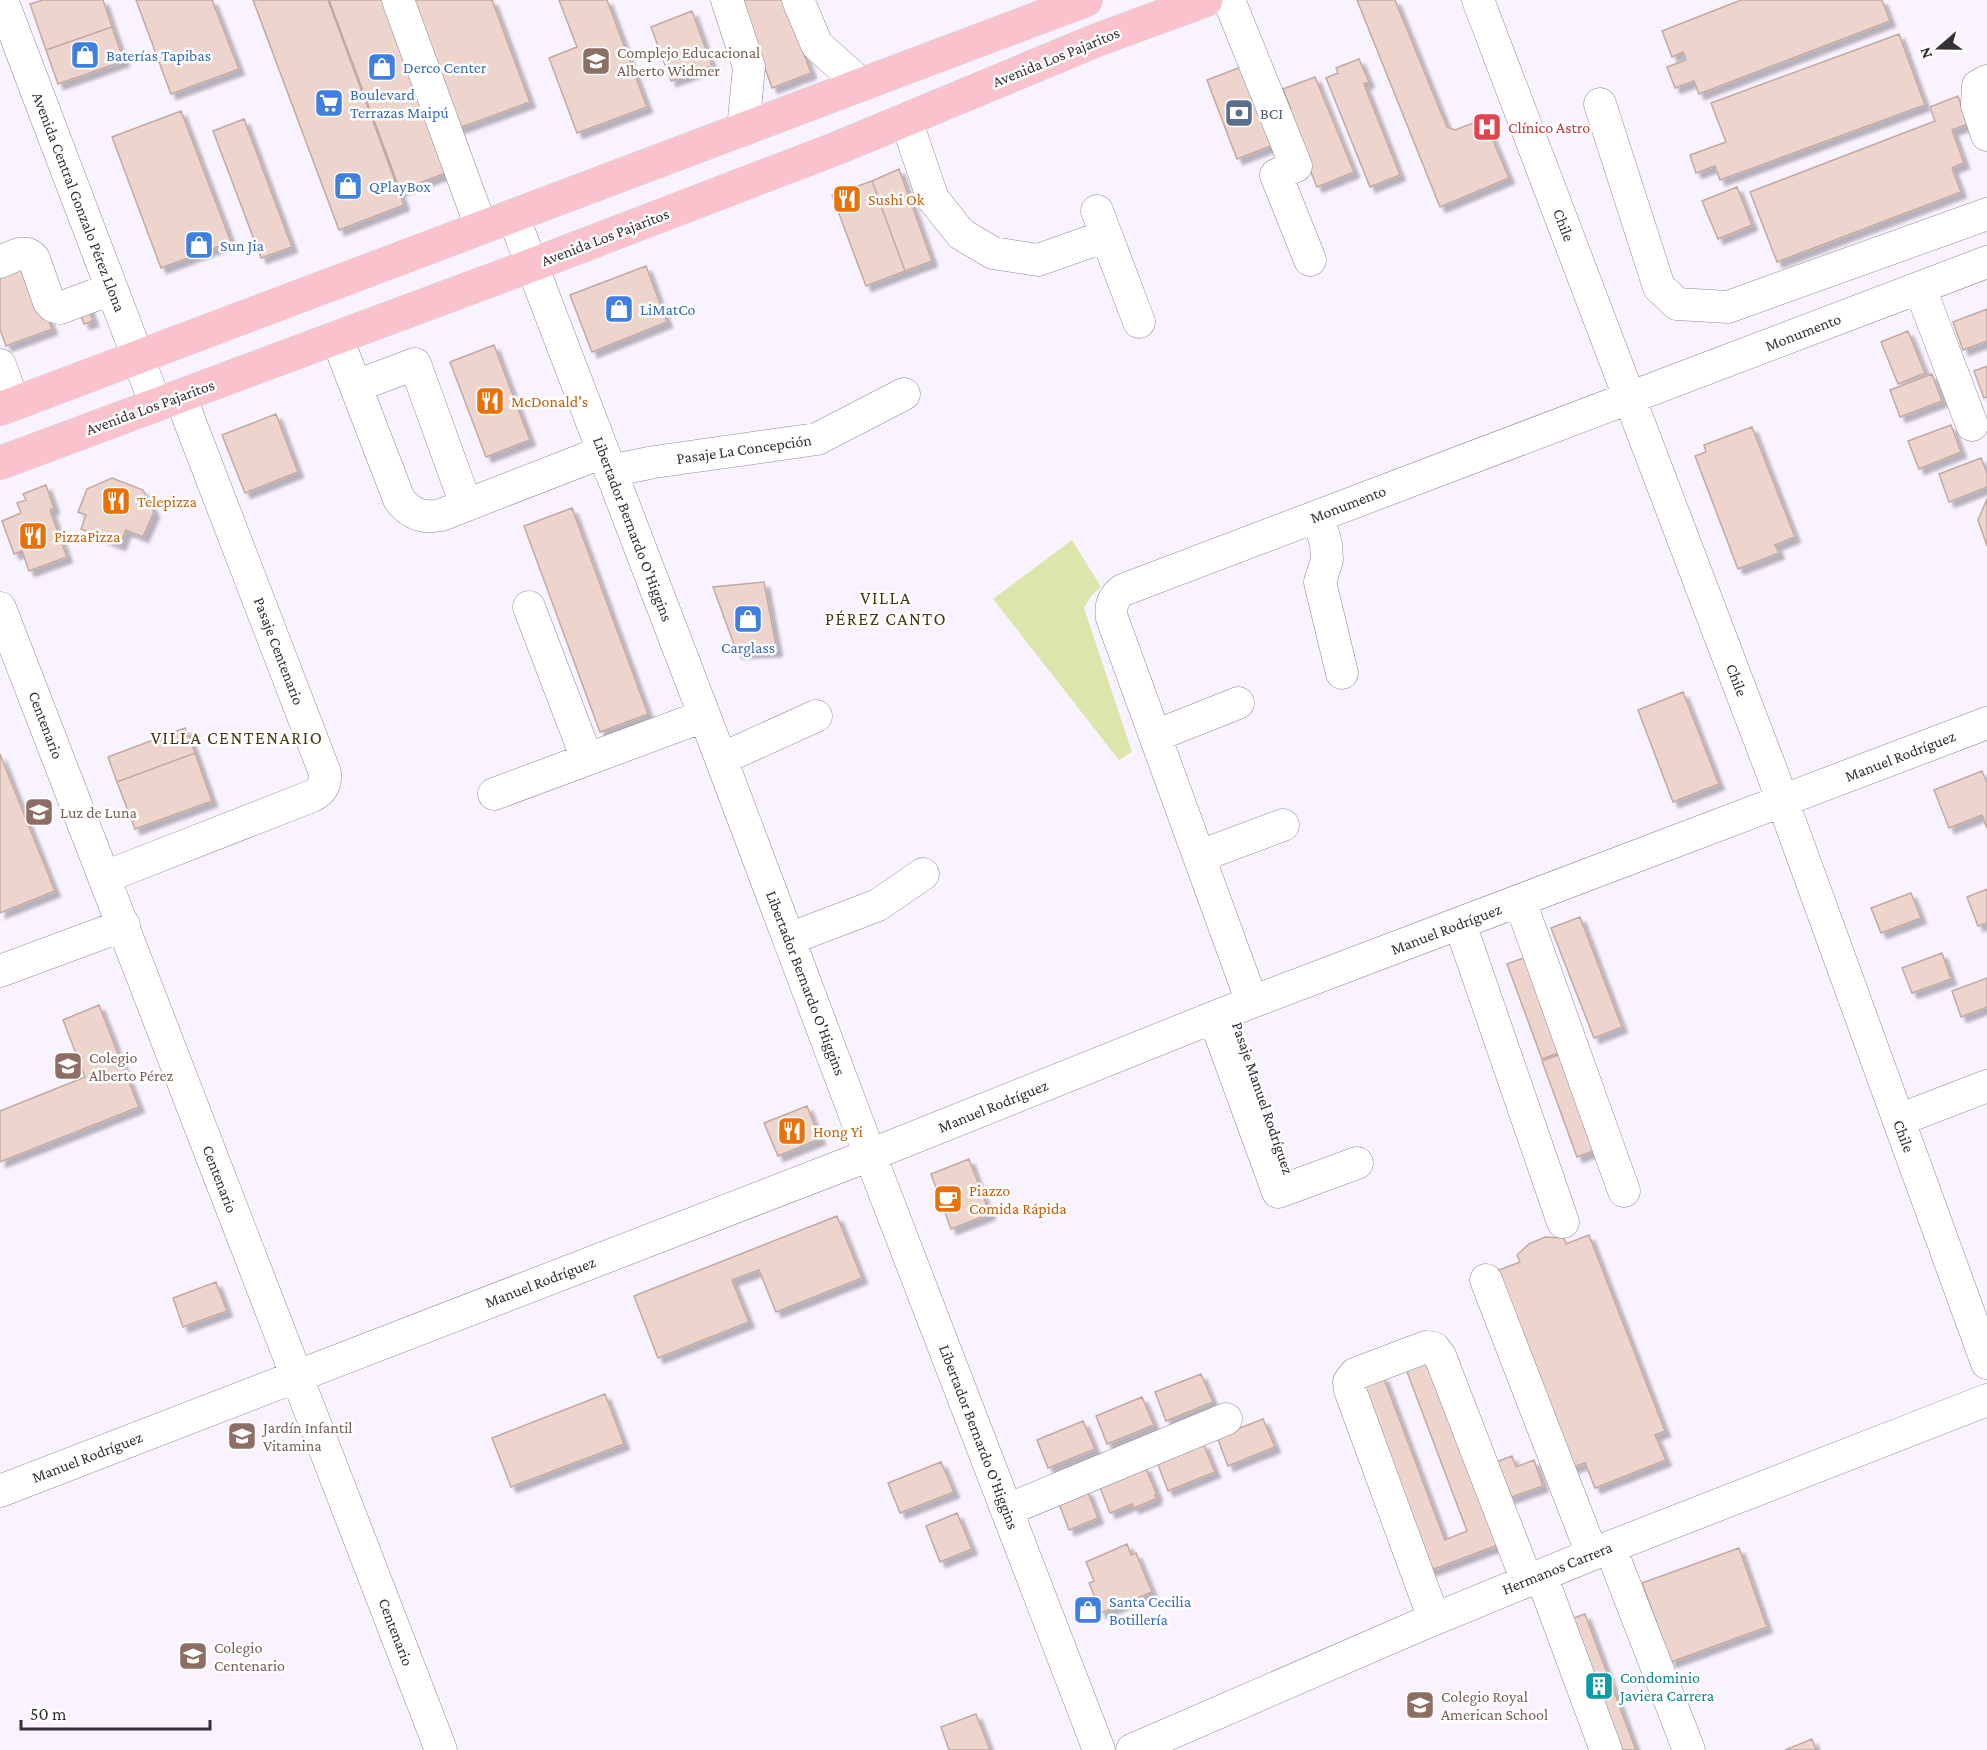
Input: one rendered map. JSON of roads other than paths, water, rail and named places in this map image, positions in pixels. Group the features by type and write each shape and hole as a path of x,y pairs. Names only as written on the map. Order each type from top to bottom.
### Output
{"main road":[{"path":"7,406 1086,0"},
{"name":"Avenida Los Pajaritos","path":"0,464 532,265 906,120 1044,60 1206,0"}],"street":[{"name":"Avenida Central Gonzalo Pérez Llona","path":"2,0 138,357 168,400"},
{"path":"399,0 481,227"},
{"path":"727,0 749,67 742,130"},
{"path":"798,0 817,45 862,85"},
{"path":"1229,0 1296,166 1276,175 1310,260"},
{"name":"Chile","path":"1478,0 1783,801 1987,1363"},
{"path":"1987,81 1978,86 1977,105 1987,135"},
{"path":"1600,104 1659,287 1677,304 1728,308 1987,214"},
{"path":"906,120 933,199 961,234 993,253 1038,261 1102,224 1139,322"},
{"name":"Libertador Bernardo O'Higgins","path":"513,216 870,1155 1100,1750"},
{"path":"0,262 25,252 30,254 52,306 60,308 111,288"},
{"name":"Monumento","path":"1233,1010 1200,856 1112,618 1113,600 1123,590 1987,262"},
{"path":"1920,288 1972,425"},
{"name":"Pasaje La Concepción","path":"337,338 396,490 405,507 412,513 431,517 607,462 654,462 817,439 904,394"},
{"path":"356,386 415,364 466,505"},
{"path":"0,365 7,406"},
{"name":"Pasaje Centenario","path":"105,877 312,796 322,789 326,778 326,773 168,400"},
{"path":"1318,516 1326,544 1327,560 1320,582 1342,673"},
{"path":"529,607 587,759"},
{"name":"Centenario","path":"0,608 441,1750"},
{"path":"1155,735 1238,703"},
{"path":"494,794 704,716"},
{"path":"721,759 816,716"},
{"name":"Manuel Rodríguez","path":"0,1491 870,1155 1233,1010 1987,723"},
{"path":"1200,856 1283,825"},
{"path":"789,939 878,905 923,874"},
{"path":"1520,901 1624,1191"},
{"path":"1460,924 1563,1222"},
{"path":"0,971 124,925"},
{"name":"Pasaje Manuel Rodríguez","path":"1233,1010 1286,1189 1358,1162"},
{"path":"1899,1120 1987,1086"},
{"path":"1486,1280 1689,1750"},
{"path":"1427,1622 1349,1382 1355,1374 1426,1347 1434,1348 1440,1356 1606,1750"},
{"name":"Hermanos Carrera","path":"1132,1750 1427,1622 1601,1550 1987,1400"},
{"path":"1007,1510 1226,1419"},
{"path":"1377,1515 1427,1622"}],"place":[{"name":"Baterías Tapibas","path":"85,55"},
{"name":"Complejo Educacional Alberto Widmer","path":"596,61"},
{"name":"Derco Center","path":"382,67"},
{"name":"Boulevard Terrazas Maipú","path":"329,103"},
{"name":"BCI","path":"1239,113"},
{"name":"Clínico Astro","path":"1487,127"},
{"name":"QPlayBox","path":"348,186"},
{"name":"Sushi Ok","path":"847,199"},
{"name":"Sun Jia","path":"199,245"},
{"name":"LiMatCo","path":"619,309"},
{"name":"McDonald's","path":"490,401"},
{"name":"Telepizza","path":"116,501"},
{"name":"PizzaPizza","path":"33,536"},
{"name":"Carglass","path":"748,619"},
{"name":"Luz de Luna","path":"39,812"},
{"name":"Colegio Alberto Pérez","path":"68,1066"},
{"name":"Hong Yi","path":"792,1131"},
{"name":"Piazzo Comida Rápida","path":"948,1199"},
{"name":"Jardín Infantil Vitamina","path":"242,1436"},
{"name":"Santa Cecilia Botillería","path":"1088,1610"},
{"name":"Colegio Centenario","path":"193,1656"},
{"name":"Condominio Javiera Carrera","path":"1599,1686"},
{"name":"Colegio Royal American School","path":"1420,1705"}],"district":[{"name":"VILLA PÉREZ CANTO","path":"886,608"},
{"name":"VILLA CENTENARIO","path":"237,738"}]}
